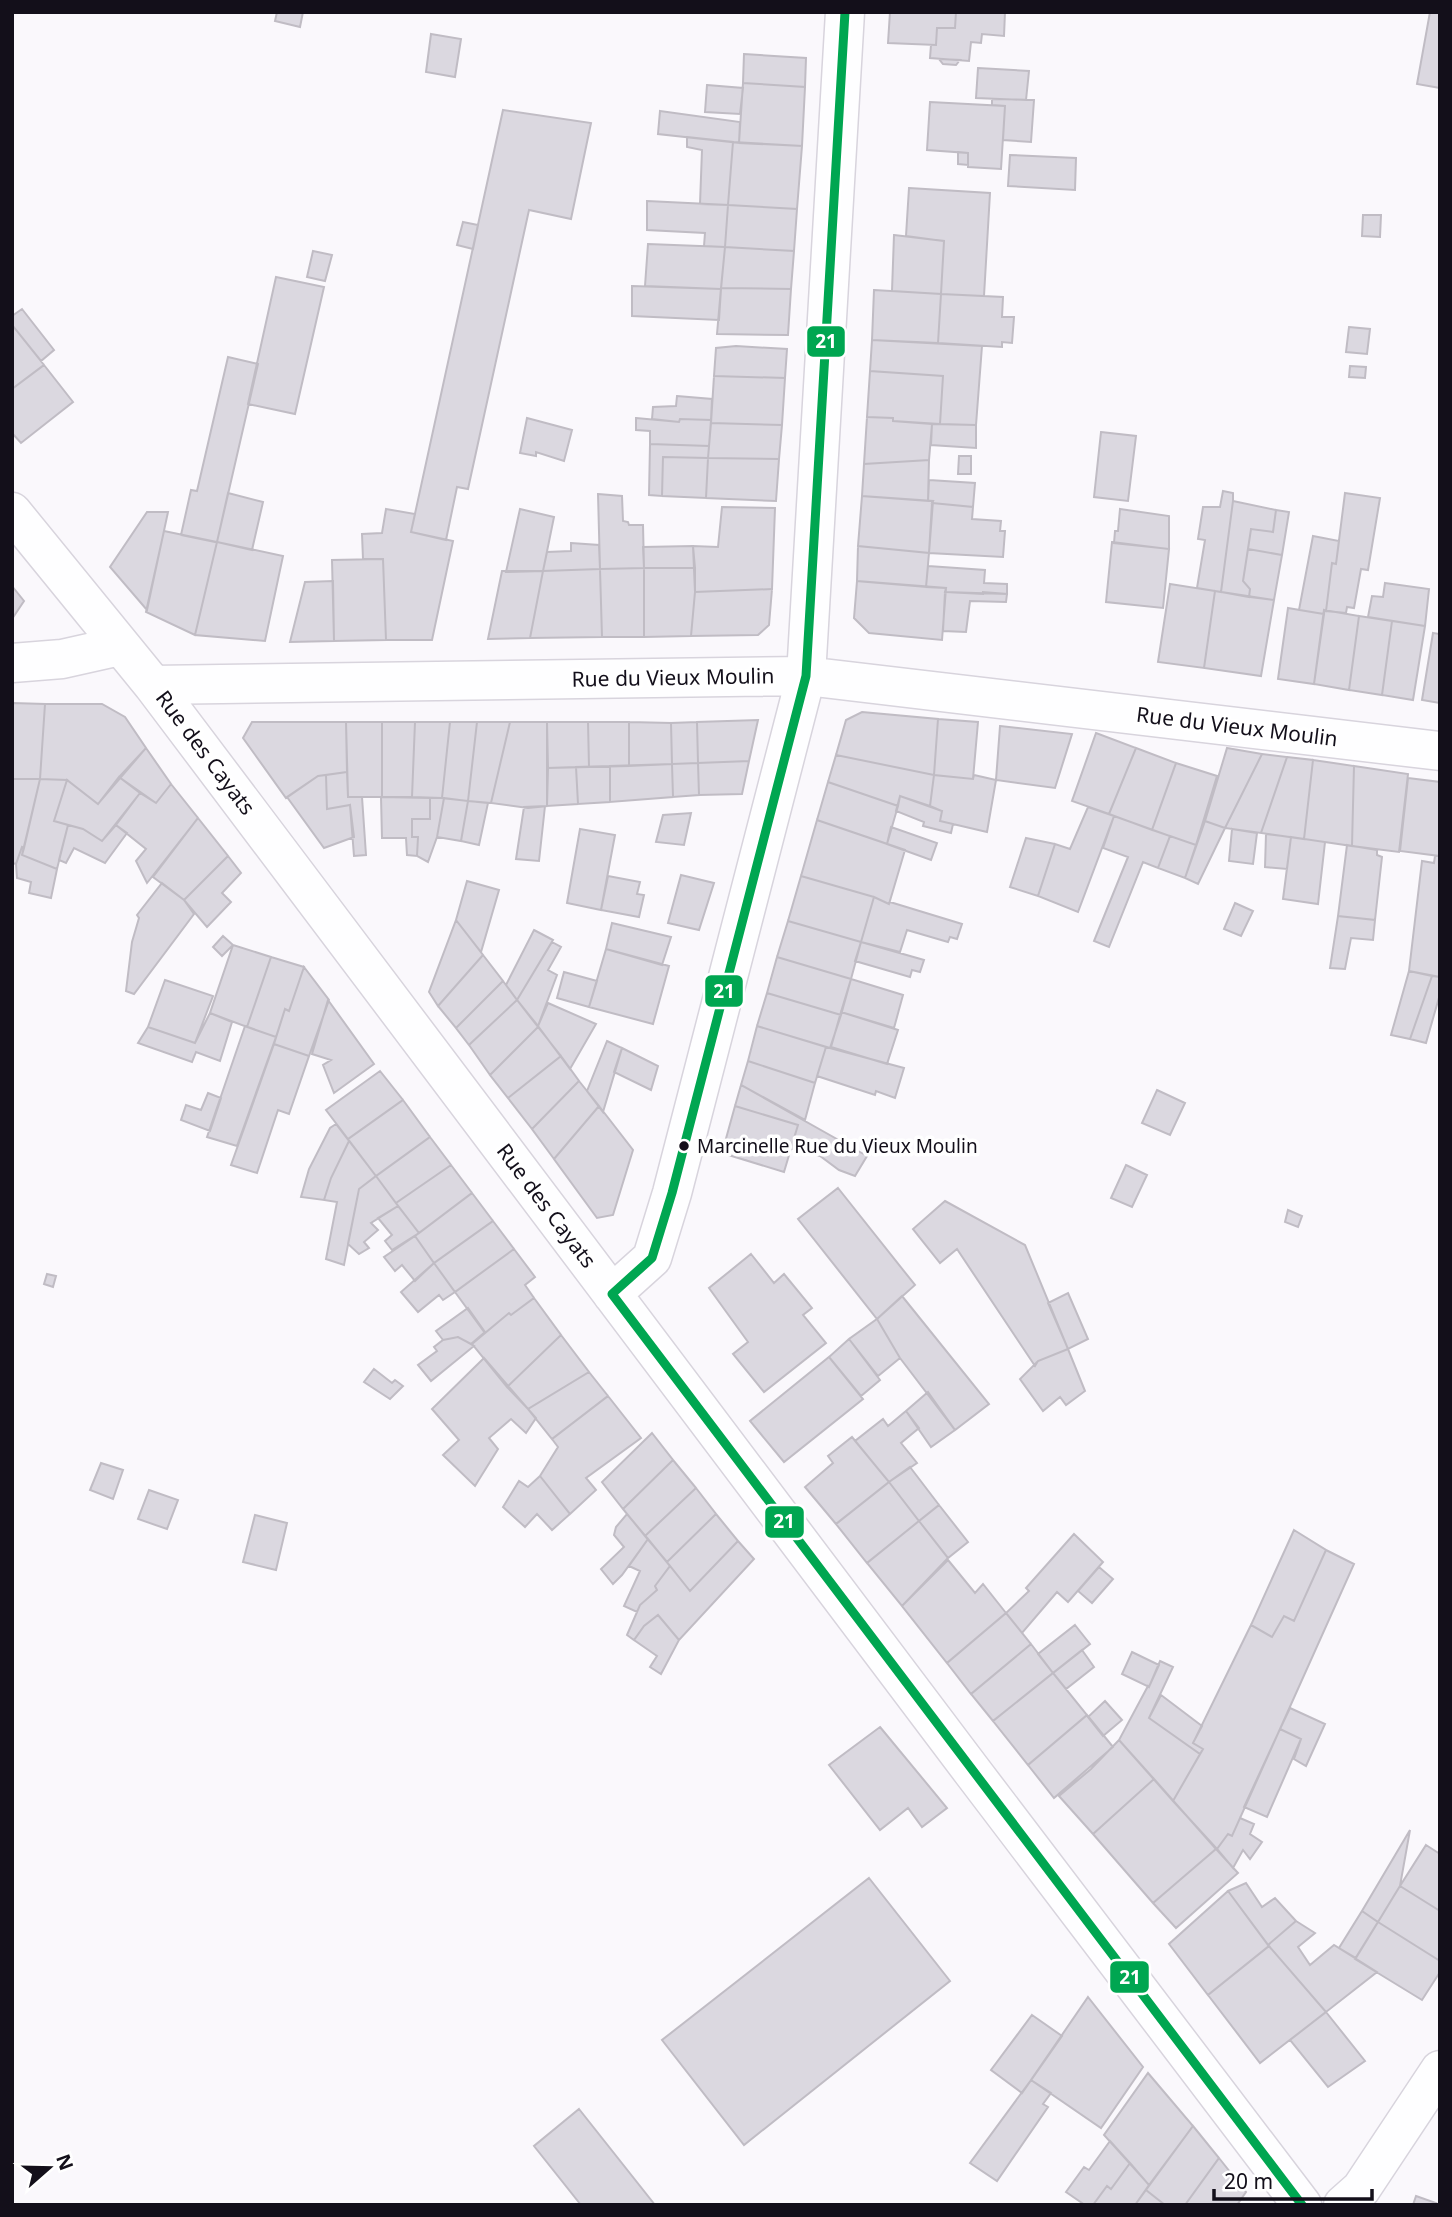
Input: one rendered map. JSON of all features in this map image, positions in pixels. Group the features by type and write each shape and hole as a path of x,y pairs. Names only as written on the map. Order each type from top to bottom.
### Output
{"street":[{"path":"612,1294 652,1258 672,1193 806,677 845,12"},
{"name":"Rue des Cayats","path":"12,512 153,685 1302,2205"},
{"path":"12,663 62,659 120,646"},
{"name":"Rue du Vieux Moulin","path":"153,685 806,677 1440,751"},
{"path":"1343,2205 1361,2189 1440,2070"}],"building":[{"path":"277,12 303,12 300,27 275,21"},
{"path":"890,12 956,12 955,28 937,28 936,45 888,43"},
{"path":"956,12 1005,12 1004,36 982,34 981,43 971,42 969,61 930,58 931,45 936,45 937,28 955,28"},
{"path":"1430,12 1440,12 1440,88 1417,84"},
{"path":"431,34 461,39 455,77 426,72"},
{"path":"744,54 806,58 805,87 743,83"},
{"path":"939,59 960,60 956,65 943,64"},
{"path":"978,68 1029,71 1026,100 976,98"},
{"path":"743,83 805,87 802,146 739,143"},
{"path":"707,85 743,88 740,114 705,112"},
{"path":"992,99 1034,100 1031,142 1003,140 1005,106 992,105"},
{"path":"930,102 1005,106 1001,169 968,167 968,153 927,150"},
{"path":"503,110 591,123 571,219 529,210 468,489 457,487 446,540 411,532"},
{"path":"660,111 740,122 739,143 658,134"},
{"path":"687,137 733,142 728,205 700,204 702,150 687,147"},
{"path":"733,142 802,146 797,209 728,205"},
{"path":"958,152 968,153 968,165 958,164"},
{"path":"1010,155 1076,158 1075,190 1008,186"},
{"path":"909,188 990,193 984,296 941,294 944,241 906,236"},
{"path":"647,201 728,205 725,247 704,246 705,233 647,230"},
{"path":"728,205 797,209 794,251 725,247"},
{"path":"1363,215 1381,215 1380,237 1362,236"},
{"path":"463,222 478,225 473,249 457,245"},
{"path":"894,235 944,241 941,294 892,291"},
{"path":"648,244 725,247 721,289 645,286"},
{"path":"725,247 794,251 791,289 721,288"},
{"path":"313,251 332,255 325,281 307,277"},
{"path":"276,277 324,287 295,414 248,404"},
{"path":"632,286 721,289 719,320 632,316"},
{"path":"721,288 791,289 788,335 717,334"},
{"path":"874,290 941,294 938,343 872,340"},
{"path":"941,294 1003,297 1002,317 1014,317 1012,343 1002,342 1002,347 938,343"},
{"path":"22,309 54,350 41,361 12,325 12,316"},
{"path":"12,325 44,365 12,389"},
{"path":"1349,327 1370,329 1367,354 1346,352"},
{"path":"872,340 982,346 976,425 940,424 943,376 870,371"},
{"path":"736,346 787,349 785,378 714,376 716,348"},
{"path":"228,357 258,364 215,542 181,535 191,490 197,491"},
{"path":"44,365 73,402 21,443 12,433 12,389"},
{"path":"1350,366 1366,367 1365,378 1349,377"},
{"path":"870,371 943,376 940,424 867,417"},
{"path":"714,376 785,378 782,425 711,423"},
{"path":"677,396 712,399 711,420 680,419 679,422 652,419 653,407 676,406"},
{"path":"867,417 932,424 929,460 864,464"},
{"path":"527,418 572,430 564,461 536,452 536,456 520,453"},
{"path":"636,418 679,422 680,419 711,420 709,446 650,444 650,431 636,430"},
{"path":"711,423 782,425 779,459 708,458"},
{"path":"932,424 976,425 976,448 931,445"},
{"path":"1101,432 1136,436 1128,501 1094,497"},
{"path":"650,444 709,446 708,458 663,457 662,496 649,495"},
{"path":"959,456 971,456 971,474 958,474"},
{"path":"663,457 708,458 706,498 662,496"},
{"path":"708,458 779,459 776,501 706,498"},
{"path":"929,460 928,501 862,496 864,464"},
{"path":"929,480 975,483 973,507 928,501"},
{"path":"1223,491 1233,493 1233,501 1221,592 1197,588 1205,540 1198,539 1203,507 1220,507"},
{"path":"228,493 263,502 252,550 217,542"},
{"path":"1345,493 1380,498 1368,570 1361,569 1354,608 1347,607 1346,613 1326,611 1332,563 1336,564"},
{"path":"598,494 622,496 623,521 629,525 643,525 644,568 600,569"},
{"path":"862,496 933,501 929,553 858,546"},
{"path":"1233,501 1276,510 1273,532 1251,529 1243,581 1250,589 1249,597 1221,592"},
{"path":"932,503 973,507 972,519 1001,521 1000,531 1005,531 1003,557 929,553"},
{"path":"722,507 775,508 772,589 695,592 693,546 718,547"},
{"path":"386,509 415,514 411,532 453,541 432,640 386,640 383,559 363,559 362,534 382,533"},
{"path":"520,509 554,517 543,571 506,572"},
{"path":"1120,509 1169,516 1169,549 1114,543"},
{"path":"1276,510 1289,512 1282,555 1248,549 1251,529 1273,532"},
{"path":"147,512 168,512 147,610 110,567"},
{"path":"164,531 217,542 195,635 146,612"},
{"path":"1313,536 1339,541 1336,564 1332,563 1324,614 1299,610"},
{"path":"217,542 283,556 265,641 195,635"},
{"path":"1112,542 1169,549 1163,608 1106,602"},
{"path":"571,543 599,545 600,569 543,571 547,552 571,551"},
{"path":"693,546 695,568 644,568 643,547"},
{"path":"858,546 929,553 926,587 857,581"},
{"path":"1248,549 1282,555 1274,600 1249,597 1250,589 1243,581"},
{"path":"383,559 386,640 334,641 332,560"},
{"path":"928,566 985,570 984,583 1007,584 1007,594 945,592 946,588 926,587"},
{"path":"644,568 695,568 691,636 644,637"},
{"path":"644,568 644,637 602,637 600,569"},
{"path":"600,569 602,637 530,638 543,571"},
{"path":"502,571 543,571 530,638 488,639"},
{"path":"333,581 334,641 290,642 305,582"},
{"path":"857,581 946,588 942,640 869,633 854,618"},
{"path":"1385,583 1429,589 1425,626 1368,617 1372,596 1383,597"},
{"path":"1170,584 1215,591 1204,668 1158,662"},
{"path":"12,586 24,601 12,619"},
{"path":"772,589 769,625 758,635 691,636 695,592"},
{"path":"1215,591 1274,600 1261,676 1204,668"},
{"path":"945,592 1007,594 1006,602 970,601 966,632 943,631"},
{"path":"1288,608 1324,614 1314,684 1278,679"},
{"path":"1324,610 1359,616 1349,690 1314,684"},
{"path":"1359,616 1392,621 1382,695 1349,690"},
{"path":"1392,621 1425,626 1413,700 1382,695"},
{"path":"1433,633 1440,634 1440,703 1422,700"},
{"path":"12,703 45,704 40,779 12,779"},
{"path":"45,704 102,704 125,717 146,748 98,804 67,780 40,779"},
{"path":"862,712 938,719 934,775 836,755 846,720"},
{"path":"938,719 978,722 973,779 934,775"},
{"path":"758,720 749,761 698,763 697,722"},
{"path":"252,722 346,722 347,772 318,776 286,798 243,738"},
{"path":"346,722 382,722 382,797 348,797"},
{"path":"382,722 415,722 412,797 382,797"},
{"path":"415,722 450,722 442,798 412,797"},
{"path":"450,722 477,722 468,801 442,798"},
{"path":"477,722 510,722 491,803 468,801"},
{"path":"510,722 547,722 547,806 528,808 491,803"},
{"path":"547,722 588,722 589,767 548,768"},
{"path":"588,722 629,722 629,766 589,767"},
{"path":"629,722 671,723 672,764 629,766"},
{"path":"697,722 698,763 672,764 671,723"},
{"path":"1000,726 1072,734 1055,788 996,780"},
{"path":"1096,733 1136,748 1109,814 1072,801"},
{"path":"146,748 171,784 156,803 119,777"},
{"path":"1136,748 1176,763 1152,830 1109,814"},
{"path":"1227,748 1262,754 1225,828 1205,821"},
{"path":"1262,754 1287,757 1261,833 1225,828"},
{"path":"836,755 934,775 930,806 900,796 898,806 828,782"},
{"path":"1287,757 1313,760 1304,839 1261,833"},
{"path":"1313,760 1354,766 1352,846 1304,839"},
{"path":"749,761 742,794 699,795 698,763"},
{"path":"698,763 699,795 673,797 672,764"},
{"path":"1176,763 1217,776 1196,845 1152,830"},
{"path":"672,764 673,797 610,802 610,766"},
{"path":"610,766 610,802 578,804 576,767"},
{"path":"1354,766 1408,774 1399,852 1352,846"},
{"path":"576,767 578,804 547,806 548,768"},
{"path":"347,772 348,797 362,797 366,855 354,856 350,805 327,809 326,775"},
{"path":"326,775 327,809 350,805 354,837 324,848 287,797 318,776"},
{"path":"934,775 973,779 974,775 996,780 987,832 940,821 942,811 930,806"},
{"path":"119,777 140,793 102,841 83,829 54,821 67,780 98,804"},
{"path":"1408,778 1440,782 1440,856 1400,851"},
{"path":"12,779 40,779 24,848 22,847 16,864 12,863"},
{"path":"40,779 67,780 54,821 68,825 57,869 22,855"},
{"path":"828,782 898,806 887,844 817,820"},
{"path":"171,784 198,818 147,883 136,861 146,849 116,825 140,793 156,803"},
{"path":"900,796 942,811 940,821 953,824 951,833 923,826 924,822 896,811"},
{"path":"381,797 430,798 430,819 412,819 412,837 418,837 417,856 407,855 406,838 382,838"},
{"path":"430,798 444,798 437,837 428,862 417,856 418,837 412,837 412,819 430,819"},
{"path":"444,798 468,801 461,841 437,837"},
{"path":"468,801 488,803 479,845 461,841"},
{"path":"545,806 539,861 516,859 524,807"},
{"path":"1088,807 1114,816 1078,912 1038,896 1055,844 1070,849"},
{"path":"691,813 684,845 656,842 663,815"},
{"path":"1114,816 1170,836 1158,868 1143,862 1109,947 1094,941 1128,857 1103,848"},
{"path":"198,818 228,856 184,900 153,877"},
{"path":"817,820 905,850 889,904 874,897 801,876"},
{"path":"1205,821 1225,828 1198,884 1185,878"},
{"path":"68,825 83,829 102,841 116,825 127,833 105,863 74,848 66,863 59,860"},
{"path":"891,827 937,843 931,860 887,844"},
{"path":"580,829 615,835 601,910 567,903"},
{"path":"1232,829 1257,833 1253,864 1229,861"},
{"path":"1266,834 1291,837 1287,869 1265,867"},
{"path":"1170,836 1196,845 1185,878 1158,868"},
{"path":"1291,837 1325,842 1318,904 1283,899"},
{"path":"1026,838 1055,844 1038,896 1010,887"},
{"path":"1347,845 1377,850 1377,855 1382,857 1375,920 1338,916"},
{"path":"22,847 22,855 57,869 51,898 29,893 31,882 17,878 16,864"},
{"path":"228,856 241,873 222,893 231,902 207,927 184,900"},
{"path":"1435,856 1440,856 1440,977 1409,971 1422,861 1434,863"},
{"path":"681,875 714,883 699,930 668,923"},
{"path":"608,876 640,882 637,894 644,895 639,917 601,910"},
{"path":"801,876 874,897 861,942 788,921"},
{"path":"467,881 499,890 481,952 456,920"},
{"path":"162,883 184,900 194,914 134,994 126,991 132,942 139,918 137,915"},
{"path":"874,897 889,904 890,902 962,924 957,939 950,937 948,942 907,930 900,952 861,942"},
{"path":"1235,903 1253,911 1241,936 1224,929"},
{"path":"1338,916 1375,920 1373,940 1351,938 1345,969 1330,968"},
{"path":"456,920 483,955 438,1006 429,992"},
{"path":"788,921 861,942 851,979 777,957"},
{"path":"612,923 671,937 662,965 606,949"},
{"path":"534,930 553,940 517,1000 506,985"},
{"path":"223,936 233,945 222,956 213,947"},
{"path":"552,942 561,947 548,970 557,975 538,1026 517,1000"},
{"path":"861,942 924,960 920,972 912,970 910,977 855,961"},
{"path":"233,945 271,957 247,1027 210,1013"},
{"path":"606,949 669,966 653,1024 589,1007"},
{"path":"483,955 503,981 456,1028 438,1006"},
{"path":"271,957 304,967 289,1011 285,1009 276,1037 247,1027"},
{"path":"777,957 851,979 841,1015 767,993"},
{"path":"304,967 329,1000 309,1056 274,1044 285,1009 289,1011"},
{"path":"1409,971 1432,976 1410,1039 1391,1035"},
{"path":"564,972 597,981 589,1007 557,998"},
{"path":"1432,976 1440,977 1440,994 1426,1043 1410,1039"},
{"path":"851,979 903,995 894,1028 841,1012"},
{"path":"165,980 213,996 195,1043 148,1027"},
{"path":"503,981 517,1000 469,1045 456,1028"},
{"path":"767,993 841,1015 830,1048 757,1026"},
{"path":"328,1000 374,1064 334,1093 323,1065 331,1060 312,1054"},
{"path":"517,1000 538,1027 490,1075 469,1045"},
{"path":"548,1003 596,1024 570,1069 538,1026"},
{"path":"841,1012 898,1030 887,1064 831,1047"},
{"path":"210,1013 232,1022 220,1061 196,1052 192,1062 138,1043 148,1027 195,1043"},
{"path":"245,1026 276,1037 237,1146 207,1137"},
{"path":"757,1026 826,1047 815,1083 748,1061"},
{"path":"538,1027 561,1056 508,1098 490,1075"},
{"path":"607,1041 622,1048 603,1112 587,1091"},
{"path":"274,1044 309,1056 289,1114 278,1110 257,1173 231,1165"},
{"path":"826,1047 904,1068 895,1098 876,1091 875,1095 817,1076"},
{"path":"622,1048 658,1066 651,1090 614,1072"},
{"path":"561,1056 579,1081 532,1129 508,1098"},
{"path":"748,1061 815,1083 805,1120 741,1085"},
{"path":"380,1071 403,1100 348,1139 326,1110"},
{"path":"579,1081 599,1106 554,1159 532,1129"},
{"path":"741,1085 867,1156 855,1176 839,1170 820,1156 791,1148 798,1125 735,1106"},
{"path":"1157,1090 1185,1103 1170,1135 1142,1123"},
{"path":"208,1093 221,1098 210,1131 181,1120 186,1105 201,1110"},
{"path":"403,1100 430,1137 376,1176 348,1139"},
{"path":"599,1106 633,1150 613,1215 597,1218 554,1159"},
{"path":"735,1106 798,1125 784,1172 722,1153"},
{"path":"336,1124 349,1141 331,1178 324,1200 301,1197 309,1169 330,1128"},
{"path":"430,1137 451,1165 396,1203 376,1176"},
{"path":"349,1141 376,1176 359,1189 344,1265 326,1259 337,1202 324,1200 331,1178"},
{"path":"451,1165 472,1193 419,1233 396,1203"},
{"path":"1126,1165 1147,1175 1132,1207 1111,1198"},
{"path":"376,1176 398,1206 371,1223 378,1230 364,1242 369,1248 359,1254 348,1244 359,1189"},
{"path":"838,1188 915,1285 877,1319 798,1219"},
{"path":"472,1193 493,1221 434,1263 415,1236"},
{"path":"945,1201 1025,1245 1068,1349 1038,1361 1035,1366 957,1249 940,1263 913,1229"},
{"path":"398,1206 419,1233 392,1250 385,1241 392,1235 378,1218"},
{"path":"1288,1210 1302,1216 1298,1227 1285,1222"},
{"path":"493,1221 514,1249 455,1292 434,1263"},
{"path":"415,1236 434,1263 415,1281 402,1265 395,1271 384,1257"},
{"path":"514,1249 535,1277 525,1285 534,1298 511,1315 509,1313 485,1333 455,1292"},
{"path":"751,1254 774,1283 784,1274 812,1308 803,1315 826,1343 764,1392 733,1354 748,1342 709,1288"},
{"path":"434,1263 455,1292 443,1300 439,1295 418,1312 401,1292"},
{"path":"47,1274 56,1276 53,1287 44,1284"},
{"path":"1068,1293 1088,1339 1068,1349 1048,1303"},
{"path":"902,1296 989,1404 955,1430 900,1358 877,1319"},
{"path":"534,1298 561,1335 507,1387 472,1344 509,1313 511,1315"},
{"path":"468,1308 485,1332 471,1344 458,1337 443,1340 436,1331"},
{"path":"877,1319 900,1358 878,1376 849,1339"},
{"path":"561,1335 589,1372 528,1409 507,1387"},
{"path":"458,1337 474,1346 431,1381 418,1365 437,1351 434,1347 443,1340"},
{"path":"849,1339 880,1380 861,1396 829,1357"},
{"path":"1068,1349 1085,1391 1066,1405 1060,1397 1043,1411 1020,1379 1038,1361"},
{"path":"829,1357 863,1399 784,1462 750,1421"},
{"path":"484,1358 536,1418 526,1433 511,1419 489,1438 498,1449 475,1486 443,1455 459,1440 432,1409"},
{"path":"374,1369 392,1383 395,1380 403,1386 390,1399 364,1382"},
{"path":"589,1372 608,1396 552,1439 528,1409"},
{"path":"928,1392 955,1430 931,1447 906,1411"},
{"path":"608,1396 641,1438 586,1478 596,1490 570,1514 540,1476 558,1447 552,1439"},
{"path":"906,1411 919,1428 901,1443 917,1463 889,1482 855,1441 883,1419 888,1426"},
{"path":"652,1433 673,1460 623,1509 602,1482"},
{"path":"852,1437 889,1482 836,1524 805,1487 833,1463 828,1456"},
{"path":"673,1460 696,1488 645,1536 623,1509"},
{"path":"101,1463 123,1470 113,1499 90,1490"},
{"path":"910,1467 939,1505 919,1521 889,1482"},
{"path":"540,1476 570,1514 552,1530 537,1514 525,1527 503,1507 519,1481 528,1487"},
{"path":"889,1482 919,1521 867,1563 836,1524"},
{"path":"696,1488 716,1514 667,1562 645,1536"},
{"path":"149,1490 178,1500 167,1529 138,1519"},
{"path":"939,1505 968,1542 948,1558 919,1521"},
{"path":"627,1514 648,1539 613,1584 601,1569 624,1547 614,1535 616,1527"},
{"path":"716,1514 738,1541 690,1591 667,1562"},
{"path":"255,1515 287,1523 276,1570 243,1562"},
{"path":"919,1521 948,1558 902,1606 867,1563"},
{"path":"1294,1530 1326,1550 1294,1621 1284,1616 1272,1637 1251,1625"},
{"path":"1074,1534 1103,1562 1068,1602 1057,1592 1022,1633 1006,1613 1029,1591 1026,1588"},
{"path":"648,1539 670,1566 655,1586 657,1590 640,1605 637,1612 624,1606 640,1571 629,1566"},
{"path":"738,1541 754,1559 679,1640 658,1615 644,1626 634,1640 627,1635 640,1605 657,1590 655,1586 670,1566 690,1591"},
{"path":"1326,1550 1354,1564 1232,1836 1228,1834 1217,1849 1173,1801 1203,1749 1193,1743 1251,1625 1272,1637 1284,1616 1294,1621"},
{"path":"948,1560 975,1593 983,1584 1006,1613 947,1663 902,1606"},
{"path":"1099,1567 1113,1579 1092,1603 1078,1591"},
{"path":"1006,1613 1031,1644 971,1694 947,1663"},
{"path":"658,1615 679,1640 661,1674 650,1667 657,1656 634,1640 644,1626"},
{"path":"1075,1625 1090,1644 1053,1673 1038,1654"},
{"path":"1031,1644 1053,1673 993,1721 971,1694"},
{"path":"1082,1650 1094,1667 1066,1689 1053,1673"},
{"path":"1132,1652 1159,1665 1149,1687 1122,1674"},
{"path":"1160,1661 1173,1667 1149,1718 1200,1754 1173,1801 1119,1740 1149,1687"},
{"path":"1053,1673 1087,1715 1028,1765 993,1721"},
{"path":"1161,1695 1202,1726 1193,1743 1203,1749 1200,1754 1149,1718"},
{"path":"1105,1701 1122,1720 1103,1736 1088,1717"},
{"path":"1290,1708 1325,1724 1306,1766 1294,1759 1301,1739 1280,1729"},
{"path":"1087,1715 1113,1747 1054,1798 1028,1765"},
{"path":"880,1727 947,1808 922,1827 908,1808 880,1830 829,1765"},
{"path":"1280,1729 1301,1739 1267,1817 1244,1807"},
{"path":"1119,1740 1154,1779 1093,1834 1059,1796"},
{"path":"1154,1779 1216,1849 1153,1903 1093,1834"},
{"path":"1240,1818 1254,1824 1250,1834 1262,1842 1250,1859 1243,1850 1233,1868 1217,1849 1228,1834 1232,1836"},
{"path":"1410,1830 1400,1886 1378,1922 1362,1911"},
{"path":"1426,1845 1440,1854 1440,1911 1400,1886"},
{"path":"1216,1849 1238,1873 1176,1928 1153,1903"},
{"path":"869,1878 950,1981 744,2145 662,2040"},
{"path":"1246,1883 1262,1907 1275,1898 1296,1921 1268,1945 1228,1891"},
{"path":"1400,1886 1440,1911 1440,1961 1378,1922"},
{"path":"1228,1891 1269,1946 1208,1995 1169,1944"},
{"path":"1362,1911 1378,1922 1356,1958 1339,1948"},
{"path":"1296,1921 1315,1933 1298,1947 1310,1965 1334,1945 1377,1972 1326,2012 1268,1945"},
{"path":"1378,1922 1440,1961 1440,1972 1422,2000 1355,1959"},
{"path":"1269,1946 1326,2012 1260,2063 1208,1995"},
{"path":"1088,1997 1143,2067 1101,2128 1031,2080"},
{"path":"1326,2012 1365,2061 1328,2087 1290,2040"},
{"path":"1032,2015 1062,2036 1022,2093 991,2070"},
{"path":"1148,2073 1193,2126 1149,2185 1104,2135"},
{"path":"1031,2080 1051,2093 1043,2104 1048,2107 997,2181 970,2163"},
{"path":"579,2109 655,2205 581,2205 534,2146"},
{"path":"1193,2126 1219,2158 1185,2205 1165,2205 1146,2190"},
{"path":"1110,2141 1130,2163 1111,2189 1107,2186 1093,2205 1085,2205 1066,2192 1084,2167 1089,2170"},
{"path":"1219,2158 1246,2192 1237,2205 1185,2205"},
{"path":"1130,2163 1149,2185 1135,2205 1093,2205 1107,2186 1111,2189"},
{"path":"1146,2190 1165,2205 1135,2205"},
{"path":"1416,2196 1436,2203 1413,2205"}],"transit line":[{"name":"21","path":"612,1294 652,1258 672,1193 806,676 845,12"},
{"name":"21","path":"612,1294 1302,2205"}],"place":[{"name":"Marcinelle Rue du Vieux Moulin","path":"684,1146"}]}
